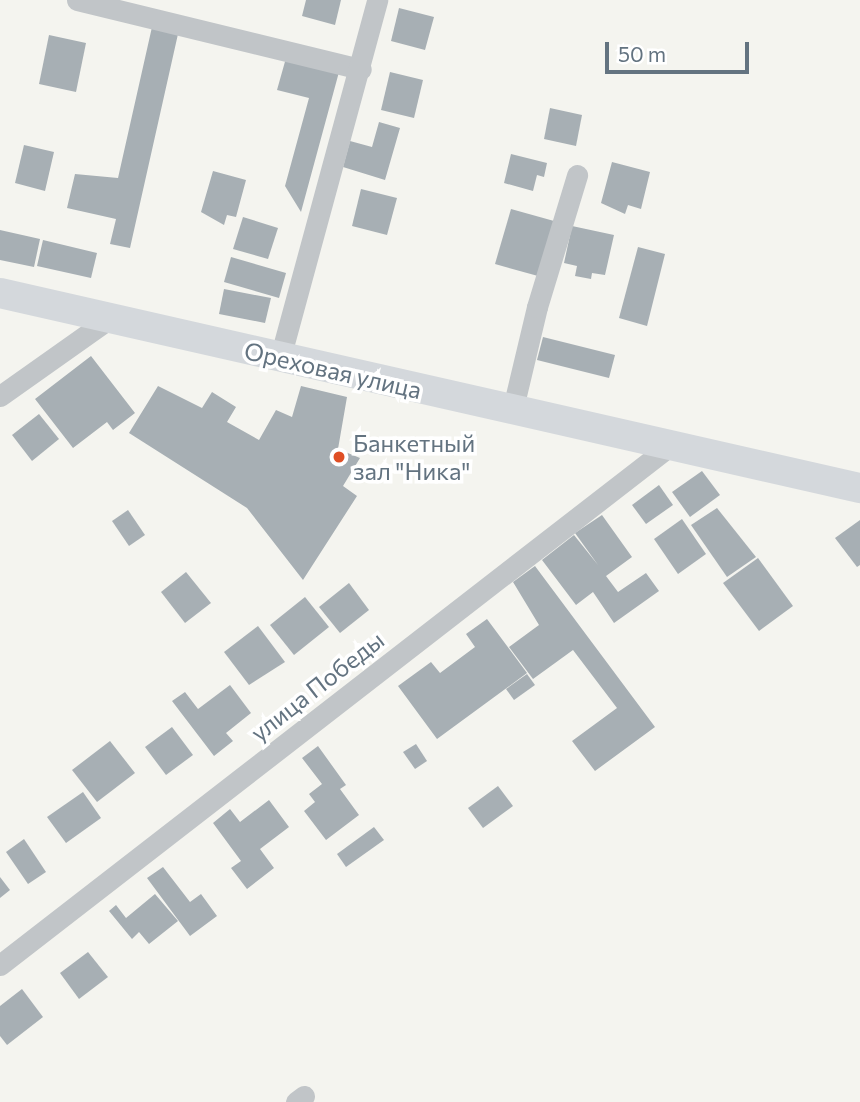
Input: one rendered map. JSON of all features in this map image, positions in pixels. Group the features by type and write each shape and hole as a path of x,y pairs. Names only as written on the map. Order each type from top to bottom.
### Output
{"main road":[{"name":"Ореховая улица","path":"0,293 667,448 860,488"}],"street":[{"path":"76,0 361,69"},
{"path":"280,358 361,69 377,0"},
{"path":"512,412 537,307 577,175"},
{"path":"0,396 110,318"},
{"name":"улица Победы","path":"0,965 667,448"}],"building":[{"path":"306,0 341,0 335,25 302,16"},
{"path":"399,8 434,17 425,50 391,41"},
{"path":"152,27 178,34 130,248 110,244 116,219 67,208 75,174 118,178"},
{"path":"49,35 86,43 76,92 39,84"},
{"path":"286,58 339,72 301,212 285,186 309,98 277,90"},
{"path":"390,72 423,80 414,118 381,110"},
{"path":"550,108 582,115 576,146 544,139"},
{"path":"379,122 400,128 385,180 343,167 350,141 372,147"},
{"path":"24,145 54,152 45,191 15,183"},
{"path":"511,154 547,163 544,177 537,175 533,191 504,183"},
{"path":"612,162 650,172 641,209 628,205 625,214 601,203"},
{"path":"213,171 246,180 236,217 227,215 224,225 201,212"},
{"path":"361,189 397,198 387,235 352,226"},
{"path":"511,209 554,221 538,276 495,264"},
{"path":"243,217 278,228 268,259 233,249"},
{"path":"572,226 614,235 605,275 592,273 591,279 575,276 577,266 564,263"},
{"path":"0,230 40,239 34,267 0,260"},
{"path":"43,240 97,253 91,278 37,266"},
{"path":"638,247 665,254 647,326 619,318"},
{"path":"231,257 286,273 279,298 224,282"},
{"path":"224,289 271,298 265,323 219,314"},
{"path":"543,337 615,355 609,378 537,360"},
{"path":"91,356 135,413 113,430 107,422 73,448 35,399"},
{"path":"158,386 202,408 212,392 236,407 227,422 259,440 276,410 292,417 301,386 347,397 338,449 360,458 343,486 357,496 303,580 247,508 129,433"},
{"path":"39,414 59,439 32,461 12,435"},
{"path":"702,471 720,495 690,517 672,492"},
{"path":"659,485 673,505 646,524 632,505"},
{"path":"717,508 756,557 727,577 691,525"},
{"path":"128,510 145,535 129,546 112,521"},
{"path":"602,515 632,557 606,576 618,592 646,573 659,591 614,623 593,592 576,605 542,560 574,535 598,565 575,533"},
{"path":"682,519 706,554 678,574 654,539"},
{"path":"860,520 860,565 857,567 835,538"},
{"path":"758,558 793,606 759,631 723,583"},
{"path":"535,566 655,727 595,771 572,741 617,708 573,650 533,679 509,647 539,625 513,582"},
{"path":"186,572 211,603 185,623 161,592"},
{"path":"349,583 369,610 340,633 319,607"},
{"path":"305,597 329,627 294,655 270,625"},
{"path":"487,619 527,673 437,739 398,686 431,662 440,673 475,647 466,634"},
{"path":"258,626 285,662 249,685 224,652"},
{"path":"527,674 535,685 514,700 506,689"},
{"path":"230,685 251,713 226,733 233,741 214,756 172,701 185,692 198,709"},
{"path":"172,727 193,755 166,775 145,747"},
{"path":"110,741 135,773 97,802 72,770"},
{"path":"416,744 427,761 415,769 403,752"},
{"path":"318,746 346,785 340,789 359,815 326,840 304,811 315,802 309,794 322,784 302,758"},
{"path":"498,786 513,806 483,828 468,808"},
{"path":"83,792 101,818 66,843 47,817"},
{"path":"269,800 289,827 260,849 274,868 247,889 231,868 241,861 213,823 230,809 240,822"},
{"path":"374,827 384,840 346,867 337,854"},
{"path":"24,839 46,872 28,884 6,852"},
{"path":"163,867 190,902 201,894 217,916 190,936 147,878"},
{"path":"0,877 10,890 0,898"},
{"path":"155,894 178,921 149,944 139,932 132,939 109,911 116,905 126,918"},
{"path":"88,952 108,977 79,999 60,973"},
{"path":"22,989 43,1017 7,1045 0,1036 0,1006"}],"place":[{"name":"Банкетный зал \"Ника\"","path":"339,457"}]}
